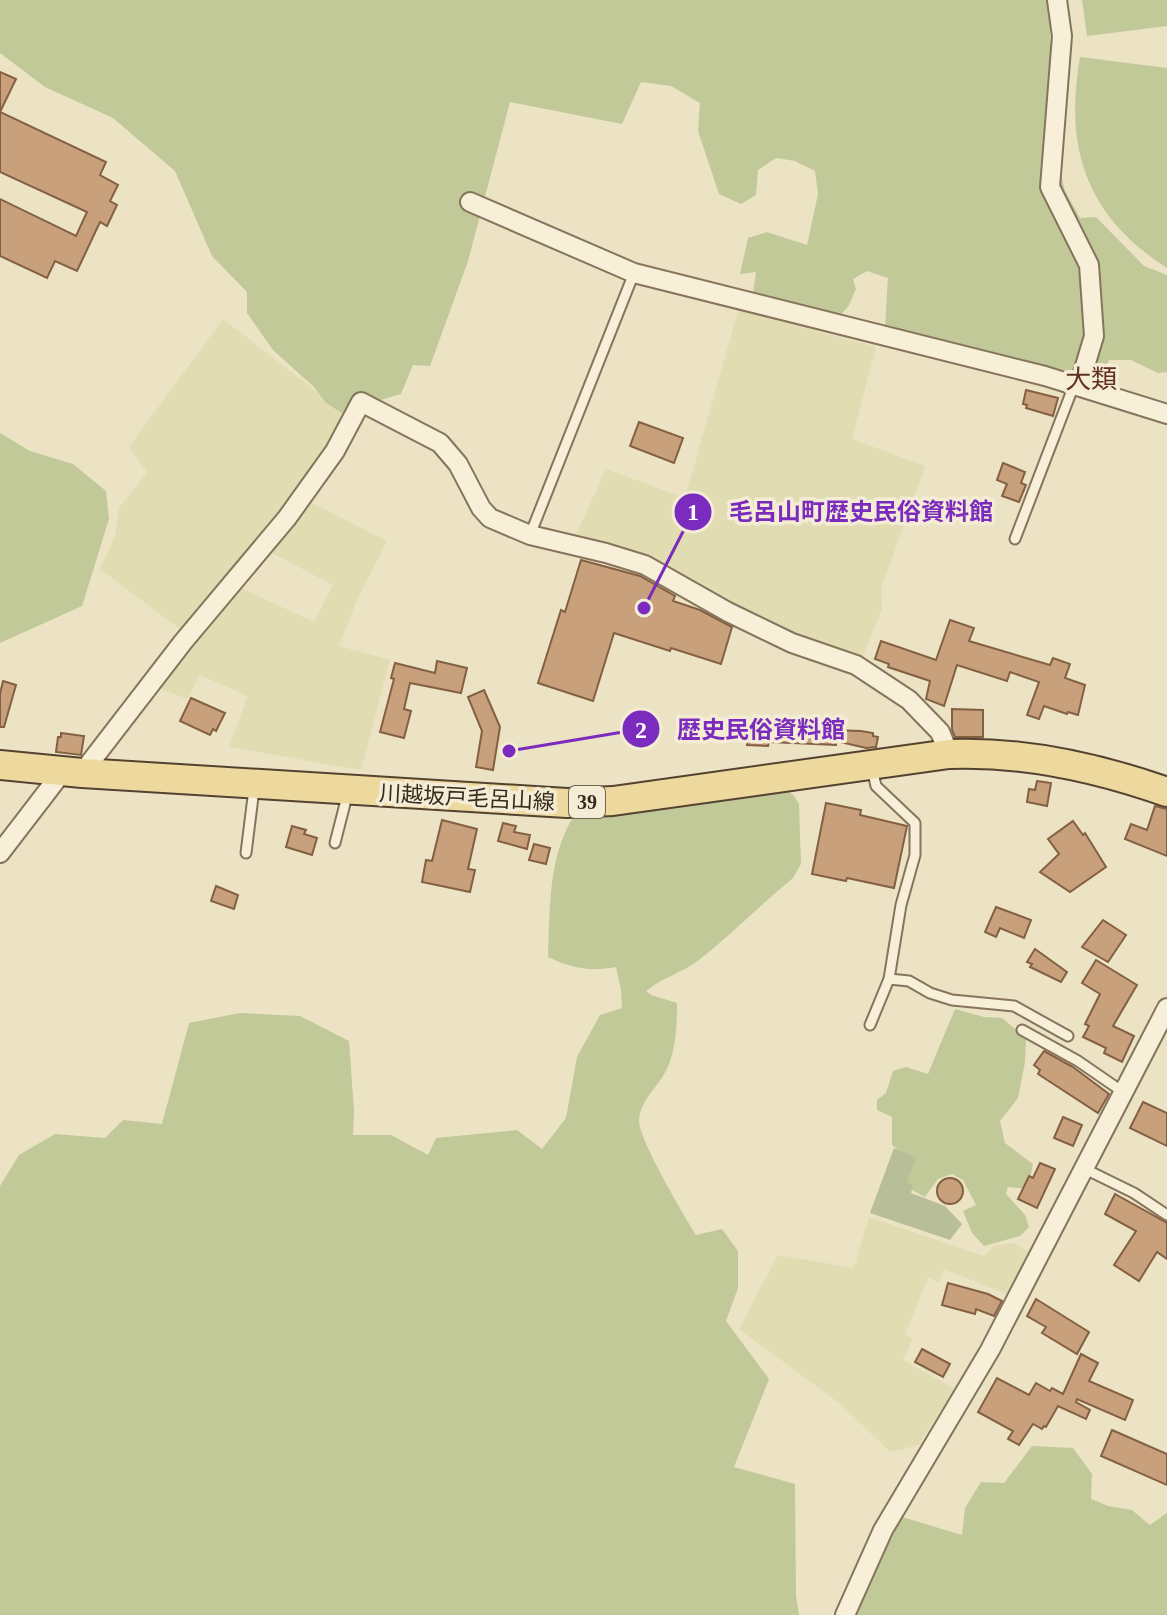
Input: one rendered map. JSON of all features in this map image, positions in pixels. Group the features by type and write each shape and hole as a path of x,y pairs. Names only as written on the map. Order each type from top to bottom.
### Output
{"main road":[{"name":"川越坂戸毛呂山線","path":"0,765 567,803 597,802 949,754 1024,756 1081,766 1167,792"}],"street":[{"path":"1057,0 1062,36 1050,187 1089,265 1094,336 1076,386"},
{"path":"470,202 634,273 1076,386 1167,414"},
{"path":"0,853 287,518 335,451 361,402 440,443 458,464 481,508 490,518 530,535 645,565 728,612 792,643 856,665 909,700 940,732 949,754"},
{"path":"845,1615 883,1530 990,1350 1167,1008"}],"lane":[{"path":"530,535 634,273"},
{"path":"1015,539 1076,386"},
{"path":"870,1025 889,979 901,905 915,855 915,823 876,786 872,765"},
{"path":"246,853 255,784"},
{"path":"335,843 348,790"},
{"path":"889,979 909,981 930,993 952,1000 1014,1006 1068,1036"},
{"path":"1022,1030 1068,1055 1123,1092"},
{"path":"1083,1168 1134,1193 1167,1215"}],"shaded area":[{"path":"739,308 876,347 852,439 925,466 881,589 882,609 861,660 804,640 574,539 606,469 685,498"},
{"path":"223,319 347,415 314,468 184,632 100,569 115,536 119,508 147,472 129,447"},
{"path":"308,501 387,541 356,602 339,646 390,660 361,770 229,747 248,696 200,675 187,699 157,687 238,587 314,622 333,585 268,551"},
{"path":"869,1217 984,1256 994,1245 1014,1243 1029,1252 1009,1295 944,1269 939,1282 928,1278 905,1334 913,1339 903,1360 955,1389 918,1445 890,1452 842,1405 739,1329 778,1255 854,1268"}],"green space":[{"path":"0,0 1049,0 1051,52 1046,118 1065,191 1080,218 1096,217 1144,266 1167,275 1167,372 1158,373 1131,360 1109,360 1101,379 885,327 888,278 867,271 853,279 856,289 839,317 753,293 756,272 740,274 748,238 767,232 807,245 818,194 815,171 795,161 776,158 758,170 756,195 741,204 719,194 698,131 700,103 671,86 641,82 622,124 510,102 468,261 430,366 413,365 401,394 377,401 359,393 342,413 326,403 314,387 273,350 247,313 247,292 212,256 175,171 113,118 45,87 0,53"},
{"path":"1082,0 1167,0 1167,26 1087,36"},
{"path":"1080,57 1167,68 1167,268 1139,248 1117,226 1087,178 1075,121"},
{"path":"0,433 30,451 73,464 106,491 109,519 82,606 0,643"},
{"path":"783,787 799,804 801,864 793,878 711,950 646,991 677,1003 677,1022 671,1060 646,1101 639,1119 645,1142 696,1235 722,1229 738,1251 738,1288 726,1321 769,1379 734,1467 795,1484 796,1596 799,1615 0,1615 0,1186 19,1155 55,1134 105,1138 123,1120 162,1124 189,1023 240,1013 300,1016 349,1041 353,1135 391,1135 428,1155 436,1138 517,1130 542,1149 566,1118 577,1057 600,1015 622,1008 616,967 581,968 548,957 554,868 572,819"},
{"path":"955,1009 984,1017 1002,1018 1026,1038 1018,1098 1000,1121 1005,1143 1033,1164 1028,1189 1008,1187 1006,1194 1025,1215 1029,1227 1020,1236 984,1246 972,1233 963,1211 976,1205 963,1180 952,1174 938,1179 925,1197 903,1185 913,1161 892,1145 892,1117 877,1110 877,1100 886,1093 893,1071 906,1067 928,1074"},
{"path":"894,1148 916,1158 907,1182 913,1185 911,1193 945,1206 962,1224 950,1240 870,1213"},
{"path":"1032,1446 1073,1448 1092,1474 1091,1499 1132,1510 1150,1525 1167,1513 1167,1615 850,1615 899,1516 962,1535 965,1508 981,1482 1004,1483"}],"building":[{"path":"0,72 16,79 0,112"},
{"path":"0,112 106,162 100,175 118,185 110,201 117,205 107,226 100,222 77,271 55,261 47,278 0,256 0,199 76,236 87,212 0,172"},
{"path":"1026,390 1058,398 1053,416 1026,408 1027,405 1023,404"},
{"path":"639,422 683,438 674,463 630,446"},
{"path":"1003,463 1025,472 1021,483 1026,485 1019,502 1002,496 1007,484 997,480"},
{"path":"581,560 640,576 675,596 673,601 700,610 732,627 721,664 614,633 593,701 538,683"},
{"path":"950,620 974,628 969,641 1050,665 1053,658 1070,664 1065,678 1085,685 1078,715 1044,706 1039,719 1027,715 1039,682 1010,672 1007,681 957,665 944,706 926,699 930,681 888,667 889,664 875,659 881,641 936,660"},
{"path":"437,661 467,668 461,693 410,683 404,709 411,711 404,738 380,732 394,679 391,678 395,663 435,673"},
{"path":"3,681 16,685 4,727 0,727 0,694"},
{"path":"484,690 500,727 493,770 476,767 482,731 468,697"},
{"path":"191,698 225,713 216,731 213,729 210,735 180,721"},
{"path":"952,709 983,710 983,737 955,737"},
{"path":"748,723 769,724 769,728 861,731 878,737 876,747 866,748 836,741 836,745 769,742 768,746 747,745"},
{"path":"61,733 84,736 81,755 56,752"},
{"path":"1037,781 1051,783 1047,806 1027,802 1029,789 1035,790"},
{"path":"826,803 861,810 860,815 907,826 894,888 812,874"},
{"path":"1155,806 1167,809 1167,856 1125,839 1131,824 1147,830"},
{"path":"442,820 477,829 468,869 475,870 470,892 422,882 426,860 432,861"},
{"path":"1073,821 1083,835 1085,833 1106,867 1070,892 1040,872 1059,854 1048,839"},
{"path":"503,823 516,826 514,832 530,835 527,849 498,841"},
{"path":"292,826 306,830 304,834 317,838 312,855 286,847"},
{"path":"534,844 550,848 546,864 529,860"},
{"path":"216,886 238,895 234,909 211,901"},
{"path":"996,907 1031,920 1024,938 1000,928 996,937 985,932"},
{"path":"1103,920 1126,935 1108,962 1082,947"},
{"path":"1035,949 1067,972 1061,982 1030,967 1032,964 1027,962"},
{"path":"1096,960 1137,985 1113,1026 1134,1036 1122,1062 1104,1053 1106,1048 1083,1037 1089,1026 1085,1024 1100,994 1082,983"},
{"path":"1044,1051 1073,1067 1109,1094 1098,1113 1038,1074 1040,1070 1034,1065"},
{"path":"1143,1102 1167,1113 1167,1146 1130,1128"},
{"path":"1063,1117 1082,1125 1073,1146 1054,1138"},
{"path":"1040,1163 1055,1169 1037,1208 1018,1199 1029,1176 1033,1178"},
{"path":"950,1178 959,1182 963,1191 959,1200 950,1204 941,1200 937,1191 941,1182"},
{"path":"1115,1194 1167,1223 1167,1259 1157,1252 1139,1281 1114,1265 1136,1231 1105,1214"},
{"path":"948,1283 1002,1301 994,1316 976,1309 975,1314 942,1305"},
{"path":"1036,1299 1089,1332 1077,1354 1042,1333 1046,1327 1027,1316"},
{"path":"922,1349 950,1364 943,1377 915,1362"},
{"path":"1081,1354 1098,1363 1089,1381 1133,1400 1125,1420 1077,1399 1076,1402 1090,1410 1086,1419 1058,1406 1046,1427 1042,1429 1033,1424 1019,1445 1008,1439 1013,1431 978,1412 997,1378 1029,1395 1036,1383 1063,1394"},
{"path":"1112,1430 1167,1454 1167,1485 1101,1456"}],"place":[{"name":"毛呂山町歴史民俗資料館","path":"644,608"},
{"name":"歴史民俗資料館","path":"509,751"}],"district":[{"name":"大類","path":"1091,379"}]}
